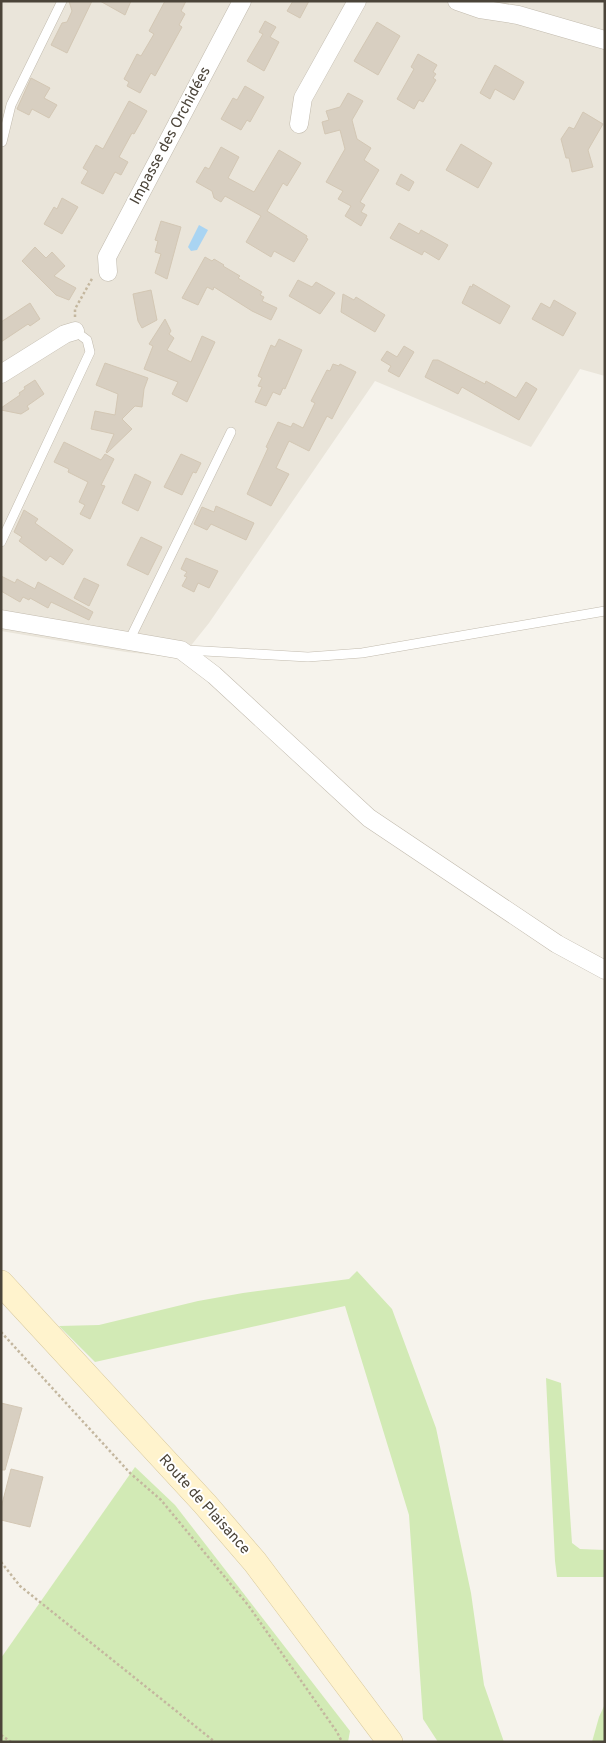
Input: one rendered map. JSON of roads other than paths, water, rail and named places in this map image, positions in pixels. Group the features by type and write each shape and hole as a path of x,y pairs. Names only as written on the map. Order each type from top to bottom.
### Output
{"main road":[{"name":"Route de Plaisance","path":"1,1283 205,1504 255,1562 390,1742"}],"street":[{"name":"Impasse des Orchidées","path":"108,272 107,257 242,1"},
{"path":"299,124 303,98 357,1"},
{"path":"456,1 480,10 505,7 518,15 605,40"},
{"path":"1,374 65,334 76,331"},
{"path":"1,619 181,650 214,675 369,818 557,944 605,970"}],"lane":[{"path":"2,142 11,105 62,1"},
{"path":"1,542 90,352 87,340 76,331"},
{"path":"129,641 230,432"},
{"path":"181,650 308,657 362,653 605,611"}],"water":[{"path":"199,225 208,230 197,250 191,251 188,247"}]}
